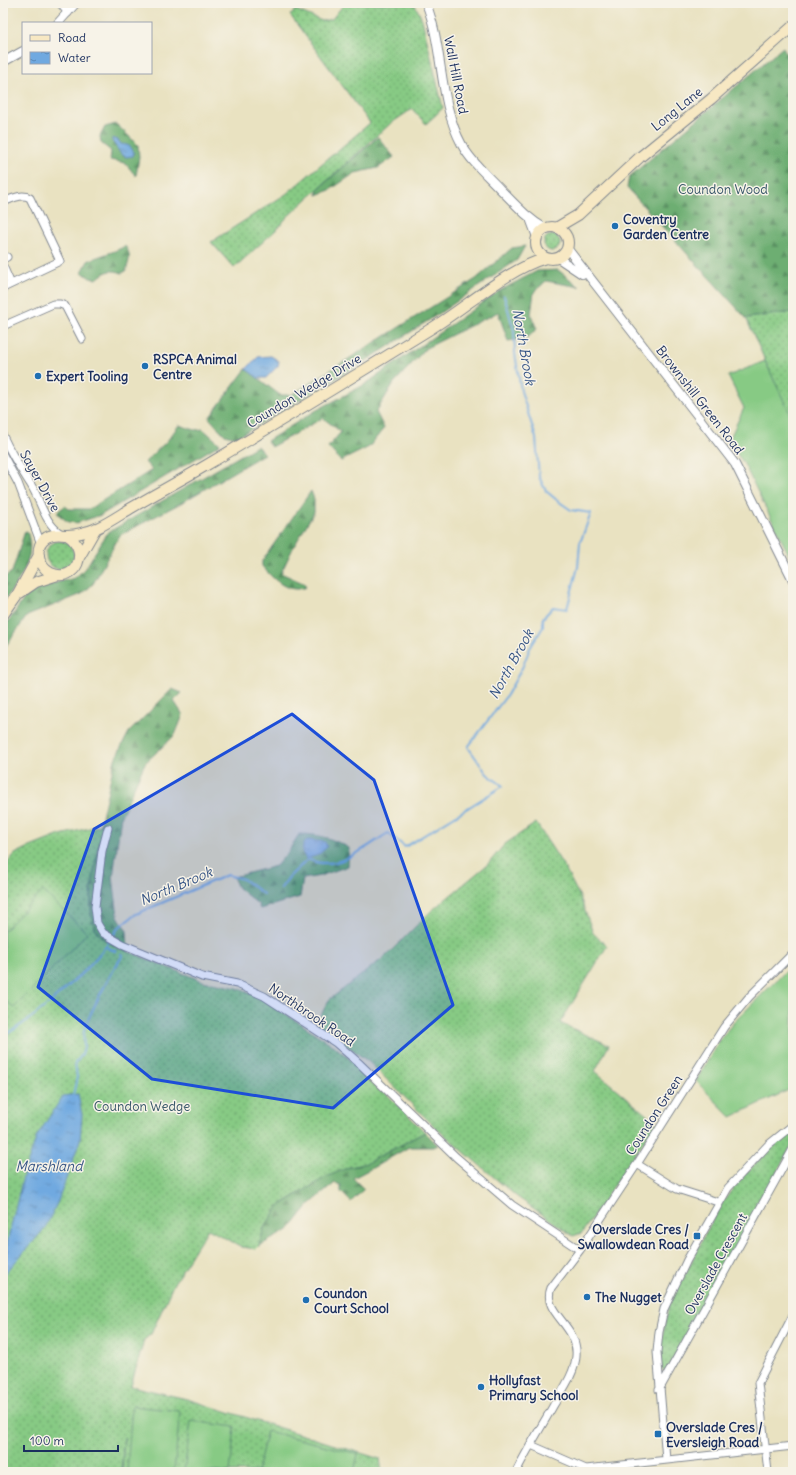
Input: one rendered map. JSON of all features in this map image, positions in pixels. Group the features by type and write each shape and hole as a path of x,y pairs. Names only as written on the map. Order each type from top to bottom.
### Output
{"main road":[{"name":"Long Lane","path":"551,228 578,214 640,157 711,99 793,26"},
{"name":"Long Lane","path":"566,238 578,214"},
{"path":"551,228 562,231 566,238 567,248 558,258 546,258 538,252 536,241 551,228"},
{"name":"Coundon Wedge Drive","path":"521,268 536,241"},
{"name":"Coundon Wedge Drive","path":"41,544 48,536 96,528 247,441 341,384 438,324 521,268 546,258"},
{"path":"17,595 36,582 58,575 64,575 73,571 96,528"},
{"path":"63,534 76,542 80,556"},
{"path":"41,544 39,560 46,570 58,575"},
{"path":"3,615 17,595 39,555"}],"street":[{"path":"60,3 68,13"},
{"path":"59,22 76,3"},
{"name":"Wall Hill Road","path":"426,3 435,32 449,113 462,145 472,160 531,221 551,228"},
{"path":"3,62 22,52"},
{"path":"3,202 25,195 30,198 62,264 3,288"},
{"name":"Wall Hill Road","path":"531,221 536,241"},
{"name":"Brownshill Green Road","path":"567,248 590,280 735,464 793,580"},
{"path":"558,258 590,280"},
{"path":"3,266 11,284"},
{"path":"3,326 52,304 60,304 65,306 82,339"},
{"name":"Sayer Drive","path":"3,436 14,460 37,495 49,523 63,534"},
{"name":"Sayer Drive","path":"3,455 18,483 41,544"},
{"name":"Northbrook Road","path":"108,828 102,851 95,907 97,923 103,933 122,944 202,977 237,984 264,996 336,1043 360,1064 456,1158 512,1205 580,1250"},
{"name":"Coundon Green","path":"531,1445 568,1379 576,1356 576,1348 571,1332 551,1308 548,1299 551,1288 580,1250 637,1164 724,1027 749,997 793,953"},
{"name":"Overslade Crescent","path":"666,1459 657,1352 659,1332 664,1309 718,1202 745,1168 768,1145 793,1125"},
{"name":"Overslade Crescent","path":"659,1390 793,1149"},
{"path":"637,1164 677,1189 718,1202"},
{"path":"768,1472 758,1383 793,1315"},
{"path":"516,1472 531,1445 583,1468 793,1446"}],"highlighted area":[{"path":"292,714 374,780 453,1005 333,1108 152,1079 38,987 94,829"}],"green space":[{"path":"345,3 414,3 422,19 443,108 426,124 412,109 390,124 287,217 278,228 234,268 211,242 286,194 370,123 290,15 296,10 322,21 332,19"},
{"name":"Coundon Wood","path":"783,47 793,67 793,312 746,318 627,188 629,177"},
{"path":"116,124 138,145 139,157 136,176 125,163 110,160 111,151 101,143 100,136 105,127"},
{"path":"378,137 394,157 378,168 355,173 330,190 317,195 318,189"},
{"path":"549,235 555,235 560,240 558,249 555,251 549,251 544,246 544,240"},
{"path":"125,246 129,252 129,261 126,271 122,273 115,271 109,272 103,274 97,279 90,278 82,272 88,261"},
{"path":"525,246 517,260 440,313 372,357 236,438 225,435 209,418 246,369 280,395 291,395 476,279 512,248"},
{"path":"558,270 580,287 546,281 534,292 531,315 537,329 527,338 508,341 498,312 426,348 394,383 376,412 384,428 369,447 341,461 328,447 341,432 323,418 271,447 267,441 315,411 364,385 501,290 537,271"},
{"path":"793,312 793,423 746,318"},
{"path":"765,361 793,420 793,563 743,462 728,442 744,408 728,376"},
{"path":"179,425 195,430 203,429 220,444 101,515 76,523 68,522 59,515 57,512 65,506 69,509 89,509 152,470 145,462 167,441"},
{"path":"257,446 264,454 181,503 120,535 93,584 82,594 27,616 3,650 3,629 26,596 42,586 75,578 87,566 107,533"},
{"path":"311,491 314,499 314,512 293,548 281,573 303,583 306,587 293,589 276,580 262,566 262,561"},
{"path":"25,531 27,531 30,552 28,561 20,578 3,604 3,578 12,572"},
{"path":"60,541 66,542 70,545 73,549 73,561 70,565 66,568 60,569 54,568 50,565 47,561 46,555 47,549 50,545 54,542"},
{"path":"172,689 182,693 174,701 183,715 175,735 145,763 121,816 113,877 118,916 127,931 128,951 117,947 101,937 95,928 91,915 92,883 106,825 100,825 115,759 129,732"},
{"path":"536,823 563,865 580,897 593,933 607,946 560,1023 609,1045 595,1071 656,1123 582,1233 573,1236 516,1196 437,1129 369,1062 317,1023 329,1000 386,956 430,912 487,865 505,844"},
{"name":"Coundon Wedge","path":"106,824 97,850 91,908 122,949 202,981 237,988 263,999 334,1046 358,1066 425,1132 367,1163 347,1168 298,1194 279,1206 264,1228 259,1246 256,1249 242,1247 208,1229 174,1283 151,1334 144,1340 131,1386 187,1399 380,1459 382,1472 122,1472 124,1437 121,1472 3,1472 3,868 15,854 25,849 60,835"},
{"path":"299,834 325,837 349,848 348,866 320,876 303,879 300,897 260,909 258,904 238,888 233,877 276,866 288,852"},
{"path":"43,891 87,933 14,1008 3,998 3,932"},
{"path":"793,964 793,1088 731,1117 696,1081 719,1041 733,1023"},
{"path":"425,1132 438,1145 434,1147 409,1147 353,1178 364,1189 351,1202 341,1192 341,1185 335,1183 309,1205 290,1229 259,1246 264,1228 279,1206 326,1177 347,1168 367,1163"},
{"path":"788,1132 793,1134 793,1143 677,1353 667,1370 663,1370 661,1368 662,1337 669,1306 719,1207 740,1179"},
{"path":"132,1406 180,1411 174,1472 127,1472"},
{"path":"191,1421 235,1427 230,1472 184,1472"},
{"path":"267,1431 358,1454 354,1472 257,1472"}],"water":[{"path":"112,138 118,140 121,144 131,147 134,153 133,156 126,157 121,154 112,141"},
{"path":"271,356 279,361 278,366 266,378 258,378 246,369 258,357"},
{"path":"307,840 325,842 327,847 318,855 306,859 303,849"},
{"name":"Marshland","path":"78,1094 82,1115 80,1140 58,1201 45,1228 3,1276 8,1239 24,1173 37,1136 63,1096"}],"waterway":[{"name":"North Brook","path":"281,888 289,877 308,859 319,863 340,861 360,852 388,833 405,847 503,786 487,774 468,747 507,695 522,668 530,648 543,627 543,618 553,607 567,609 578,567 580,543 591,513 571,510 546,491 539,477 536,438 521,391 515,353 514,330 504,296"},
{"name":"North Brook","path":"113,936 118,928 136,914 227,875 243,879 263,894"},
{"name":"North Brook","path":"3,1036 30,1018 61,993 90,965 110,940"},
{"name":"North Brook","path":"106,947 115,951"},
{"name":"North Brook","path":"73,1095 77,1077 75,1063 83,1052 83,1035 86,1024 112,972 123,955 121,954"}],"place":[{"name":"Coventry Garden Centre","path":"615,226"},
{"name":"RSPCA Animal Centre","path":"145,366"},
{"name":"Expert Tooling","path":"38,376"},
{"name":"Overslade Cres / Swallowdean Road","path":"697,1236"},
{"name":"The Nugget","path":"587,1297"},
{"name":"Coundon Court School","path":"306,1300"},
{"name":"Hollyfast Primary School","path":"481,1387"},
{"name":"Overslade Cres / Eversleigh Road","path":"658,1434"}]}
